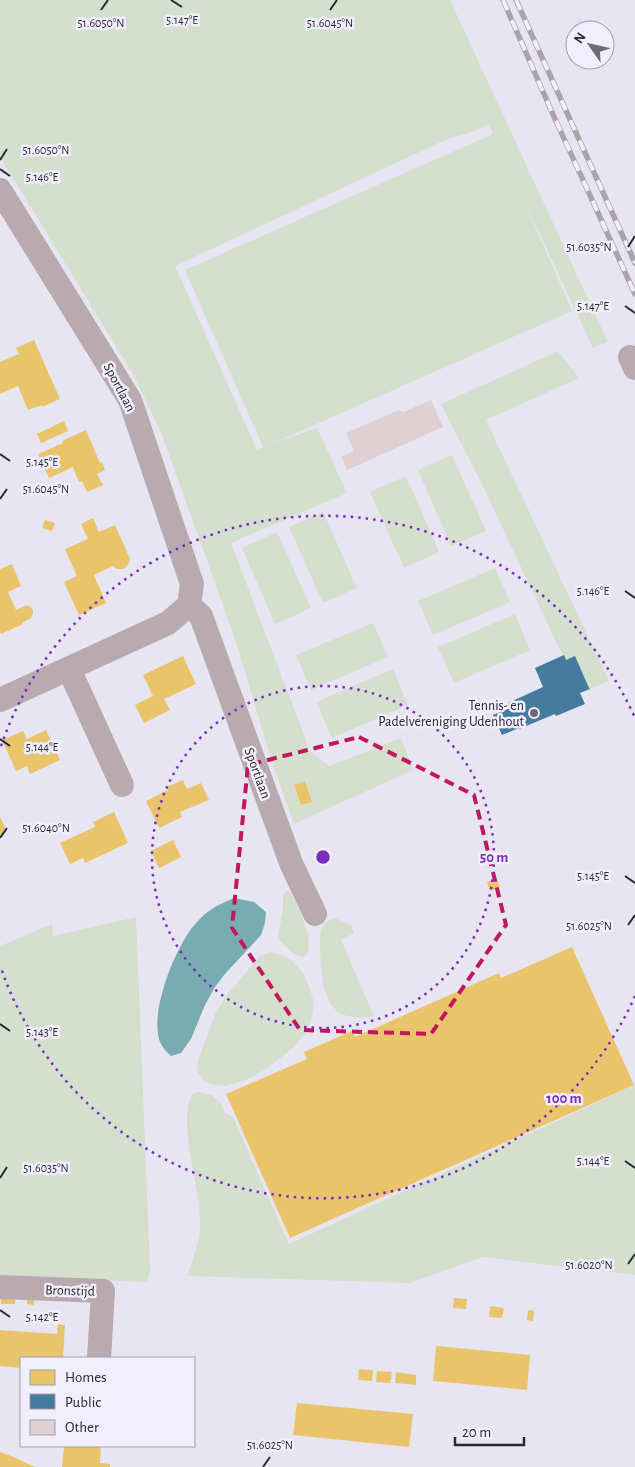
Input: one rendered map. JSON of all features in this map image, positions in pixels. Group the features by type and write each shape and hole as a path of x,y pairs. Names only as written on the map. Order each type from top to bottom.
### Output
{"street":[{"name":"Sportlaan","path":"0,190 130,400 192,584 189,605 201,616 291,863 315,914"},
{"path":"0,700 168,623 189,605"},
{"path":"69,669 122,785"},
{"name":"Bronstijd","path":"0,1287 103,1291 100,1357"}],"highlighted area":[{"path":"359,737 474,795 506,925 431,1034 300,1030 232,928 248,765"}],"green space":[{"path":"0,0 450,0 608,342 593,348 521,194 572,311 271,444 317,428 347,493 231,543 310,751 329,766 401,738 413,770 294,824 274,768 234,636 161,432 133,374 0,157","holes":["489,124 493,134 185,270 263,447 257,450 175,266 445,140 472,132"]},
{"path":"558,351 579,378 486,420 609,681 583,692 557,644 482,484 441,404"},
{"path":"452,455 486,531 451,546 418,470"},
{"path":"406,476 439,552 404,568 370,492"},
{"path":"323,512 357,588 323,603 289,527"},
{"path":"277,532 311,608 275,624 242,548"},
{"path":"495,568 510,602 433,635 418,601"},
{"path":"515,614 530,650 454,683 438,647"},
{"path":"373,623 388,657 311,690 296,655"},
{"path":"393,669 408,705 332,738 316,702"},
{"path":"288,890 291,892 307,933 309,949 306,956 294,954 278,939 284,893"},
{"path":"136,917 150,1270 147,1282 0,1279 0,946 52,924 53,936"},
{"path":"335,918 351,925 354,933 341,940 374,1017 355,1017 341,1014 333,1007 327,996 322,970 320,935 325,923"},
{"path":"270,952 280,954 292,961 303,973 314,1003 306,1033 292,1049 266,1069 244,1081 224,1086 211,1084 198,1073 197,1063 216,1012 227,995 259,957"},
{"path":"635,1085 635,1275 483,1257 410,1283 187,1276 194,1257 200,1230 199,1209 187,1122 188,1107 192,1094 198,1092 211,1095 220,1102 225,1113 233,1117 289,1244"}],"water":[{"path":"234,898 254,902 266,912 261,935 215,987 205,1005 191,1039 181,1053 171,1056 159,1040 157,1022 163,991 174,960 188,933 196,923 213,908"}],"building: Homes":[{"path":"34,340 60,399 42,407 42,405 28,410 18,386 0,394 0,362 19,354 16,348"},
{"path":"64,421 68,431 41,443 37,434"},
{"path":"86,430 100,463 102,462 105,470 97,474 103,485 87,492 82,481 79,482 73,467 49,478 38,454"},
{"path":"93,518 99,532 115,525 130,559 124,569 117,569 113,566 94,575 106,603 79,615 64,582 77,576 65,549 88,539 81,524"},
{"path":"45,520 55,523 52,531 42,528"},
{"path":"12,564 21,586 8,592 16,610 29,606 33,610 33,614 23,624 1,634 0,569"},
{"path":"183,656 196,684 164,699 170,710 144,723 135,705 153,696 143,675"},
{"path":"46,730 60,760 30,774 27,766 16,771 2,740 23,731 27,739"},
{"path":"183,780 187,789 201,783 209,800 180,812 182,817 159,828 146,801 168,790 167,787"},
{"path":"305,781 312,802 301,805 294,785"},
{"path":"114,812 128,843 85,863 83,858 70,864 60,843 95,827 93,822"},
{"path":"0,817 7,831 0,835"},
{"path":"173,840 181,857 159,868 151,851"},
{"path":"496,878 500,887 490,891 487,882"},
{"path":"572,947 634,1085 290,1238 226,1094 307,1059 304,1052 352,1031 355,1037 499,973 501,978"},
{"path":"1,1293 15,1294 15,1304 1,1304"},
{"path":"27,1294 34,1294 34,1305 27,1304"},
{"path":"454,1298 467,1299 466,1309 453,1308"},
{"path":"490,1306 504,1308 502,1318 489,1317"},
{"path":"528,1310 534,1311 533,1321 527,1320"},
{"path":"58,1324 65,1325 63,1357 20,1357 20,1368 0,1366 0,1330 57,1334"},
{"path":"436,1346 530,1355 527,1390 433,1381"},
{"path":"359,1369 373,1370 372,1381 358,1380"},
{"path":"377,1371 392,1372 390,1383 376,1382"},
{"path":"396,1372 416,1375 416,1385 395,1383"},
{"path":"297,1403 413,1414 409,1447 293,1435"},
{"path":"64,1447 101,1447 100,1463 110,1464 110,1467 62,1467"},
{"path":"0,1452 11,1456 35,1467 0,1467"}],"building: Public":[{"path":"564,655 566,660 575,656 590,689 580,693 585,704 502,735 493,715 510,708 508,703 543,687 535,668"}],"building: Other":[{"path":"431,400 443,427 347,470 341,457 354,451 346,433 399,410 403,412"}],"railway":[{"path":"503,0 635,294"},
{"path":"516,0 635,263"}],"place":[{"name":"Tennis- en Padelvereniging Udenhout","path":"534,713"}]}
